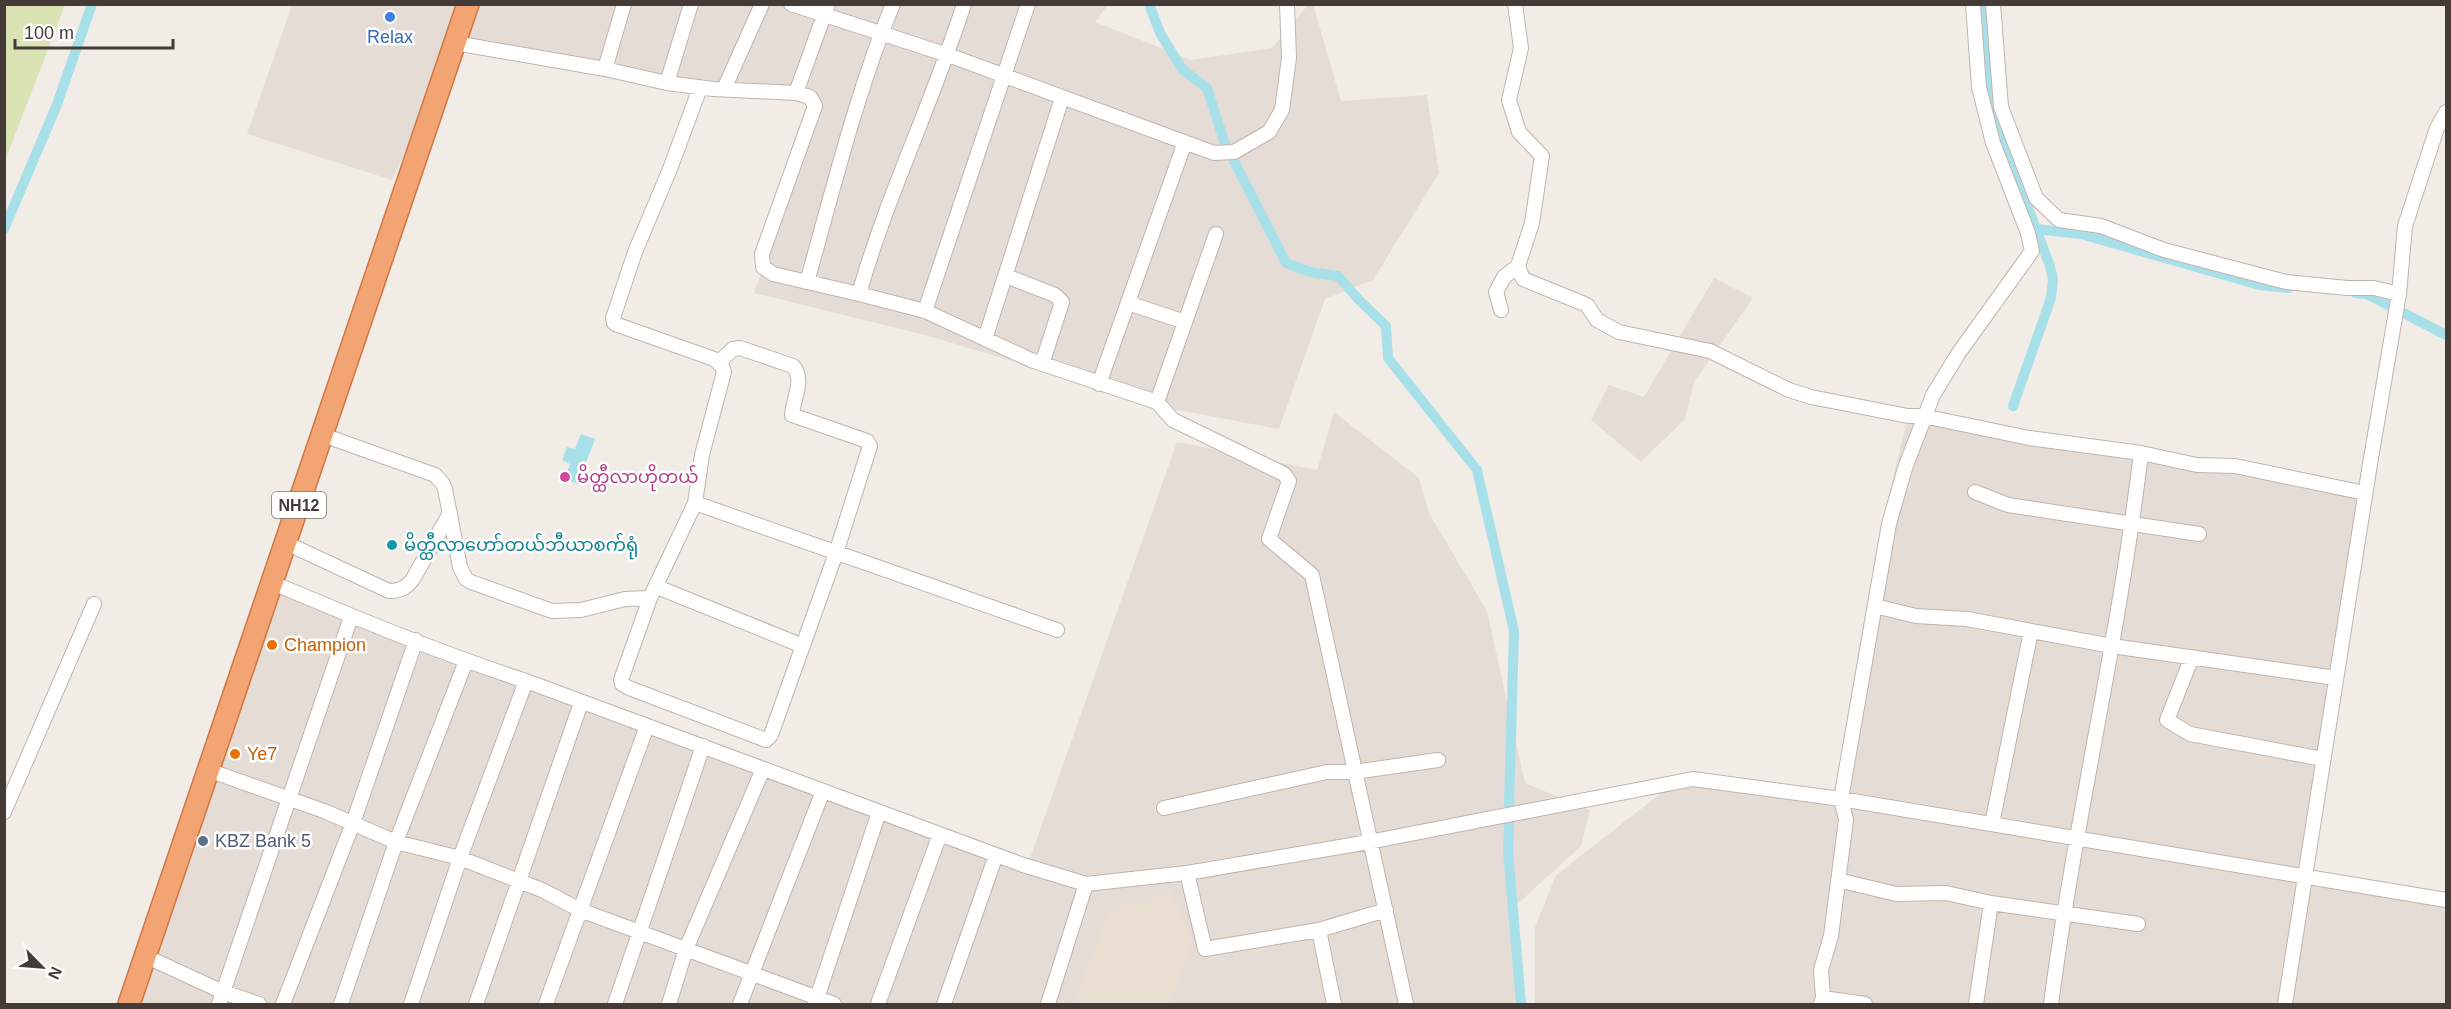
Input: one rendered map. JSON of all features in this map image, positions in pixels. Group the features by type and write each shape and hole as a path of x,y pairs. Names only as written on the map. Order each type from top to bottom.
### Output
{"highway":[{"name":"NH12","path":"129,1005 468,4"}],"street":[{"path":"605,69 624,4"},
{"path":"667,83 691,4"},
{"path":"724,89 762,4"},
{"path":"791,4 826,10 1214,153 1234,152 1269,132 1282,110 1289,58 1287,4"},
{"path":"807,282 881,32 893,4"},
{"path":"859,294 876,236 948,55 964,4"},
{"path":"925,311 1028,4"},
{"path":"1501,310 1496,292 1504,277 1518,266 1532,223 1542,156 1519,132 1509,100 1521,48 1515,4"},
{"path":"1865,1005 1822,1001 1821,970 1831,936 1846,820 1841,799 1889,525 1905,468 1933,394 1958,354 2032,250 2028,233 1993,143 1979,87 1973,4"},
{"path":"1993,4 2001,107 2036,198 2059,220 2101,226 2164,250 2286,282 2347,288 2374,288 2399,294"},
{"path":"796,93 826,10"},
{"path":"455,43 605,69 667,83 796,93 810,97 815,106 762,254 763,267 773,274 925,311 1042,364 1157,402 1173,420 1284,474 1289,481 1269,539 1312,575 1406,1005"},
{"path":"700,87 670,169 635,252 613,318 614,323 618,325 718,362 724,372 702,455 695,503 653,593 621,680 622,684 766,740 771,735 837,554 870,446 867,441 792,414 799,379 794,366 740,348 733,350 718,362"},
{"path":"985,339 1062,98"},
{"path":"2284,1005 2399,294 2405,226 2437,128 2446,112"},
{"path":"1099,384 1185,142"},
{"path":"1157,402 1216,234"},
{"path":"1518,266 1523,279 1587,305 1597,320 1619,332 1710,351 1789,390 1811,397 1908,416 1923,416 2029,438 2141,453 2197,465 2235,466 2365,493"},
{"path":"1006,276 1055,295 1062,302 1042,364"},
{"path":"1128,303 1185,322"},
{"path":"323,435 435,475 443,484 460,567 466,579 471,582 552,611 581,610 653,593 803,646"},
{"path":"2051,1005 2063,913 2112,646 2141,453"},
{"path":"1976,492 2008,505 2199,534"},
{"path":"695,503 1057,630"},
{"path":"286,543 389,591 399,591 408,586 413,579 450,513"},
{"path":"273,583 466,661 526,681 996,855 1086,884 1187,873 1369,842 1693,779 1841,799 2446,900"},
{"path":"4,812 94,604"},
{"path":"1875,606 1916,616 1967,619 2112,646 2336,678"},
{"path":"221,998 351,616"},
{"path":"1992,824 2031,631"},
{"path":"283,1005 353,823 416,640"},
{"path":"2192,657 2167,720 2190,734 2323,759"},
{"path":"341,1005 396,842 466,661"},
{"path":"411,1005 460,858 526,681"},
{"path":"476,1005 582,703"},
{"path":"546,1005 648,726"},
{"path":"615,1005 703,746"},
{"path":"1164,808 1327,772 1354,772 1438,760"},
{"path":"669,1005 686,949 763,769"},
{"path":"208,770 353,823 396,842 460,858 518,880 580,910 816,1001 834,1005"},
{"path":"740,1005 750,974 823,791"},
{"path":"816,1001 879,812"},
{"path":"878,1005 940,834"},
{"path":"944,1005 996,855"},
{"path":"1187,873 1205,949 1319,930 1386,910"},
{"path":"1838,880 1896,894 1946,893 1991,903 2138,924"},
{"path":"1048,1005 1086,884"},
{"path":"1976,1005 1991,903"},
{"path":"1319,930 1334,1005"},
{"path":"145,956 221,998 259,1005"}],"shaded area":[{"path":"1313,4 1341,101 1427,95 1439,173 1373,280 1325,299 1279,429 1172,409 925,335 754,293 821,106 456,43 392,180 247,134 292,5 1108,5 1095,22 1191,60 1272,48 1308,5"},
{"path":"1714,278 1753,298 1694,382 1685,419 1641,462 1591,420 1609,385 1644,397"},
{"path":"1334,412 1419,478 1429,513 1487,611 1525,783 1590,810 1581,846 1511,910 1516,1004 134,1004 279,579 358,613 1029,861 1177,442 1317,470"},
{"path":"1909,412 2135,447 2359,487 2299,869 2446,894 2446,1004 1535,1004 1535,927 1556,875 1687,773 1835,792 1883,519"},
{"path":"1171,891 1193,942 1169,1004 1074,1004 1110,908"}],"green space":[{"path":"4,5 65,5 5,161"}],"water":[{"path":"581,434 595,439 578,484 564,479 570,464 562,460 567,447 575,449"}],"waterway":[{"path":"4,229 56,107 92,4"},
{"path":"1149,4 1160,33 1182,69 1207,88 1225,144"},
{"path":"1985,4 1993,116 2050,266 2053,280 2051,298 2013,406"},
{"path":"1234,161 1286,263 1310,272 1338,276 1386,326 1388,358 1477,470 1514,631 1509,806"},
{"path":"2036,229 2081,234 2259,285 2289,288"},
{"path":"2355,293 2367,294 2446,335"},
{"path":"1509,823 1508,852 1521,1004"}],"place":[{"name":"Relax","path":"390,17"},
{"name":"မိတ္ထီလာဟိုတယ်","path":"565,477"},
{"name":"မိတ္ထီလာဟော်တယ်ဘီယာစက်ရုံ","path":"392,545"},
{"name":"Champion","path":"272,645"},
{"name":"Ye7","path":"235,754"},
{"name":"KBZ Bank 5","path":"203,841"}]}
